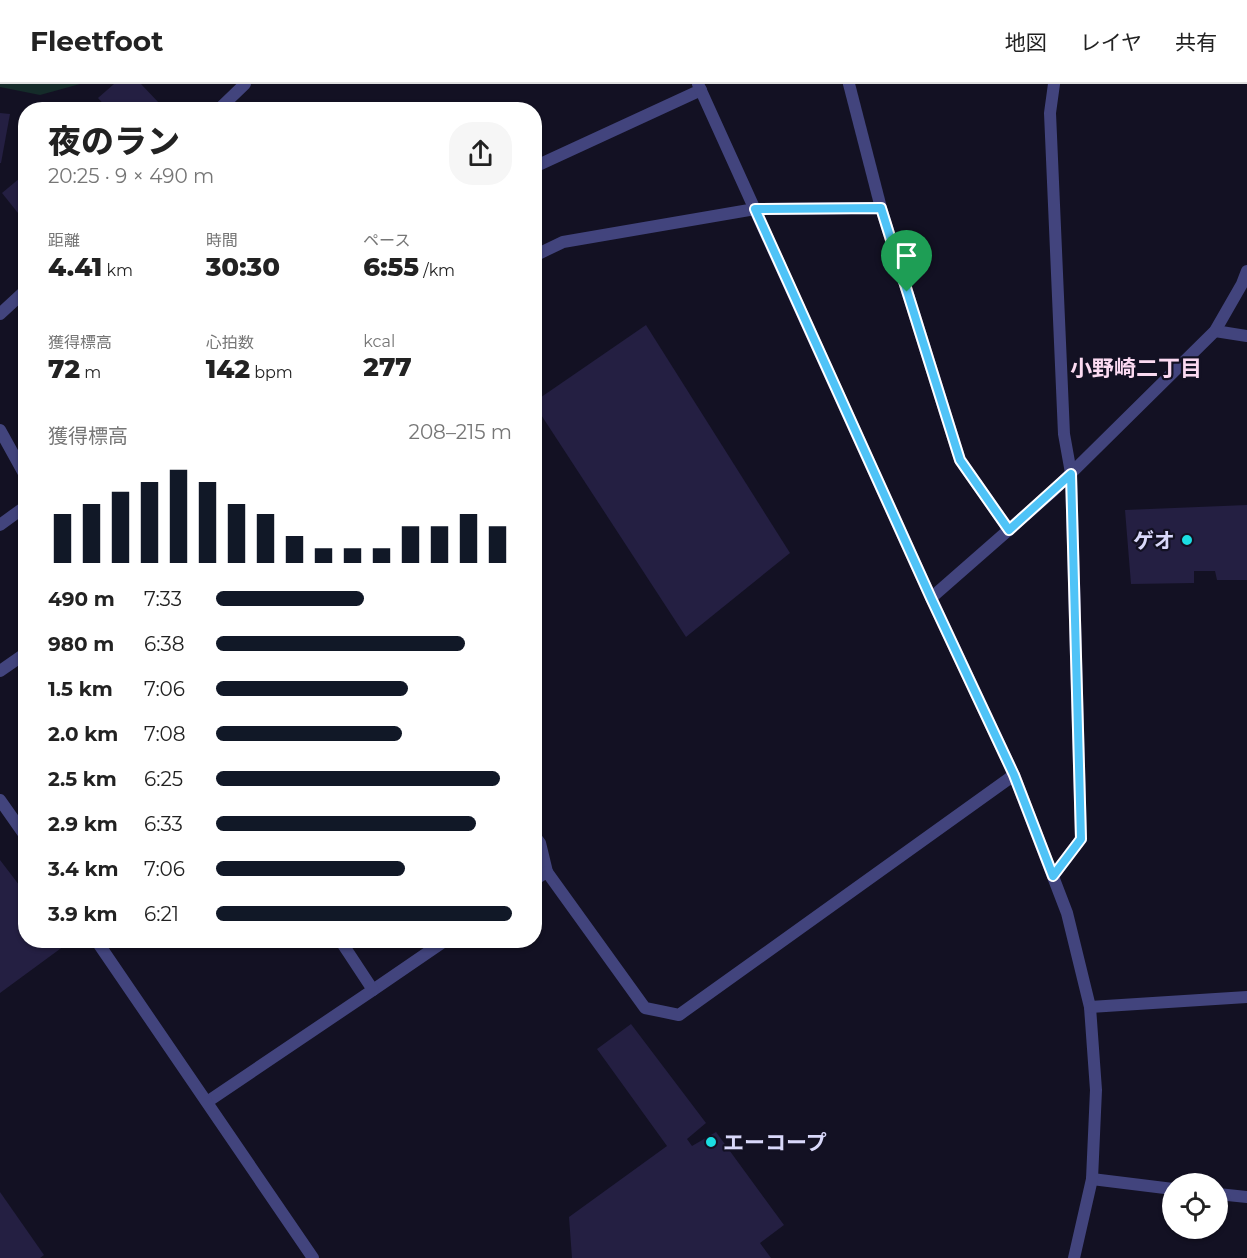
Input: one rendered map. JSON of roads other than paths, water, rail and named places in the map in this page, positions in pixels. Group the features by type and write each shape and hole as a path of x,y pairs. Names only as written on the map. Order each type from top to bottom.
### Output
{"street":[{"path":"226,102 245,84"},
{"path":"849,84 881,208 960,460 1009,530"},
{"path":"1053,876 1081,839 1071,474 1064,434 1050,112 1054,84"},
{"path":"542,162 699,87 1014,775 1066,913 1090,1007 1096,1090 1092,1179 1074,1258"},
{"path":"542,252 563,242 755,209 881,208"},
{"path":"931,598 1071,474 1215,331 1247,271"},
{"path":"0,314 18,297"},
{"path":"1215,331 1247,336"},
{"path":"0,430 18,463"},
{"path":"0,525 18,512"},
{"path":"0,671 18,659"},
{"path":"542,851 547,872 645,1008 679,1016 1014,775"},
{"path":"0,800 18,826"},
{"path":"542,875 547,872"},
{"path":"101,948 313,1258"},
{"path":"345,948 373,990"},
{"path":"207,1102 434,948"},
{"path":"1090,1007 1247,997"},
{"path":"1092,1179 1162,1188"},
{"path":"1228,1195 1247,1197"}],"place":[{"name":"ゲオ","path":"1187,540"},
{"name":"エーコープ","path":"711,1142"}],"district":[{"name":"小野崎二丁目","path":"1136,368"}]}
